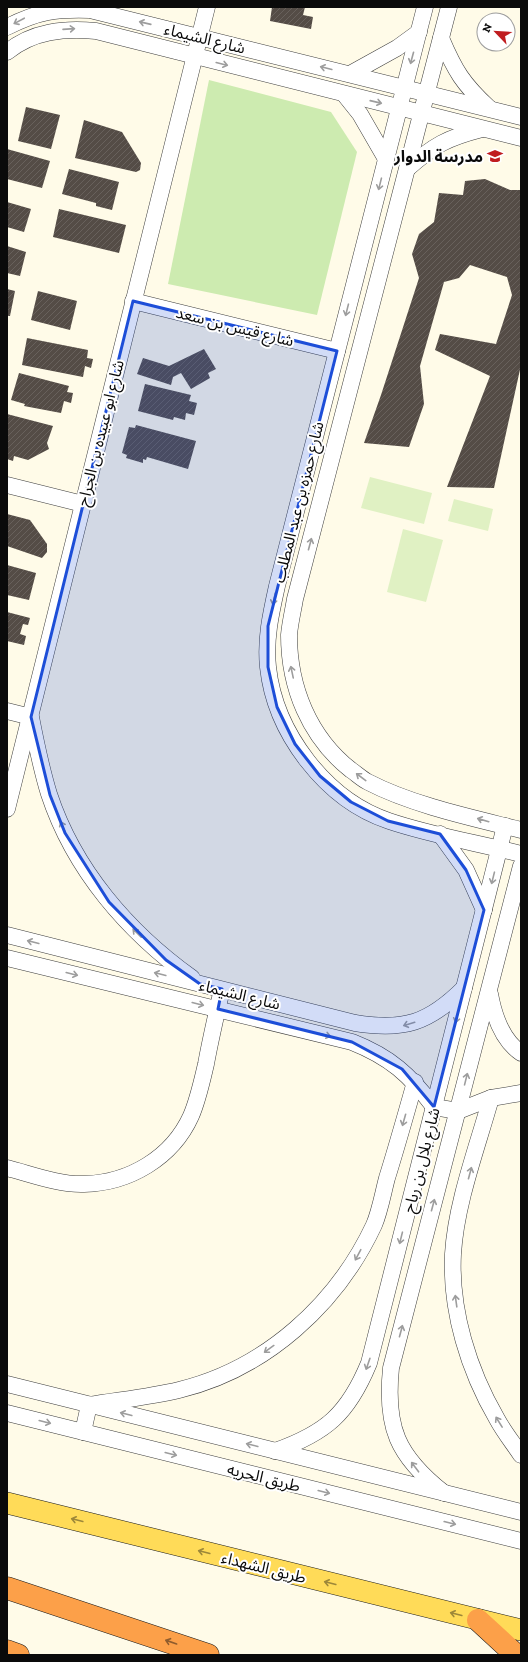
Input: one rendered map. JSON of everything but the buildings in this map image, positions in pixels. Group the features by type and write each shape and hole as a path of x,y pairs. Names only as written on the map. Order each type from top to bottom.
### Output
{"highway":[{"path":"7,1588 208,1655"},
{"path":"478,1620 516,1655"},
{"path":"7,1651 18,1655"}],"main road":[{"name":"طريق الشهداء","path":"7,1503 521,1630"}],"street":[{"name":"شارع ابو عبيده بن الجراح","path":"7,809 207,7"},
{"name":"شارع حمزه بن عبد المطلب","path":"425,7 272,606 268,626 268,667 277,707 295,744 320,776 351,802 388,821 521,854"},
{"name":"شارع حمزه بن عبد المطلب","path":"450,7 295,599 289,634 291,669 300,703 316,733 339,760 366,782 398,796 521,830"},
{"name":"شارع الشيماء","path":"7,27 27,16 58,9 90,10 200,36 521,117"},
{"name":"شارع الشيماء","path":"7,52 28,38 50,31 73,29 96,31 194,57 521,138"},
{"path":"350,74 397,48 419,32"},
{"path":"441,38 452,65 469,89 491,110"},
{"path":"344,94 360,114 386,159"},
{"path":"407,169 436,146 456,136 484,128"},
{"name":"شارع قيس بن سعد","path":"133,301 337,351"},
{"path":"7,485 83,504"},
{"path":"7,711 31,717 38,755 50,795 65,832 85,868 109,902 136,932 166,960 200,984"},
{"name":"شارع بلال بن رباح","path":"275,1451 300,1442 324,1428 343,1410 359,1388 369,1363 506,826"},
{"path":"440,834 466,870 484,910"},
{"name":"شارع بلال بن رباح","path":"444,1493 421,1475 404,1452 393,1425 388,1397 391,1368 521,866"},
{"path":"508,917 521,903"},
{"name":"شارع الشيماء","path":"7,935 355,1023 379,1027 403,1026 426,1018 447,1006 464,988"},
{"name":"شارع الشيماء","path":"7,958 352,1042 370,1049 386,1058 415,1082 434,1106"},
{"path":"489,988 493,1012 503,1034 521,1053"},
{"path":"7,1168 56,1181 83,1184 110,1182 135,1173 158,1159 177,1140 191,1117 200,1091 222,989"},
{"path":"83,1432 89,1405 180,1390 222,1376 260,1355 296,1329 328,1298 354,1263 374,1223 415,1082"},
{"path":"434,1106 458,1111 491,1098 521,1093"},
{"path":"491,1098 460,1210 453,1255 456,1298 464,1341 478,1382 497,1420 521,1454"},
{"name":"طريق الحريه","path":"7,1384 521,1512"},
{"name":"طريق الحريه","path":"7,1413 521,1541"}],"highlighted area":[{"path":"133,301 337,351 268,626 268,667 277,707 295,744 320,776 351,802 388,821 440,834 466,870 484,910 434,1107 402,1069 352,1042 218,1009 222,989 200,984 166,960 109,902 65,833 50,795 31,717"}],"green space":[{"path":"209,80 331,112 357,152 317,315 168,284"},
{"path":"370,477 432,493 424,524 361,508"},
{"path":"454,499 493,509 488,531 448,521"},
{"path":"403,529 443,540 426,602 387,592"}],"place":[{"name":"مدرسة الدوار","path":"495,156"}]}
